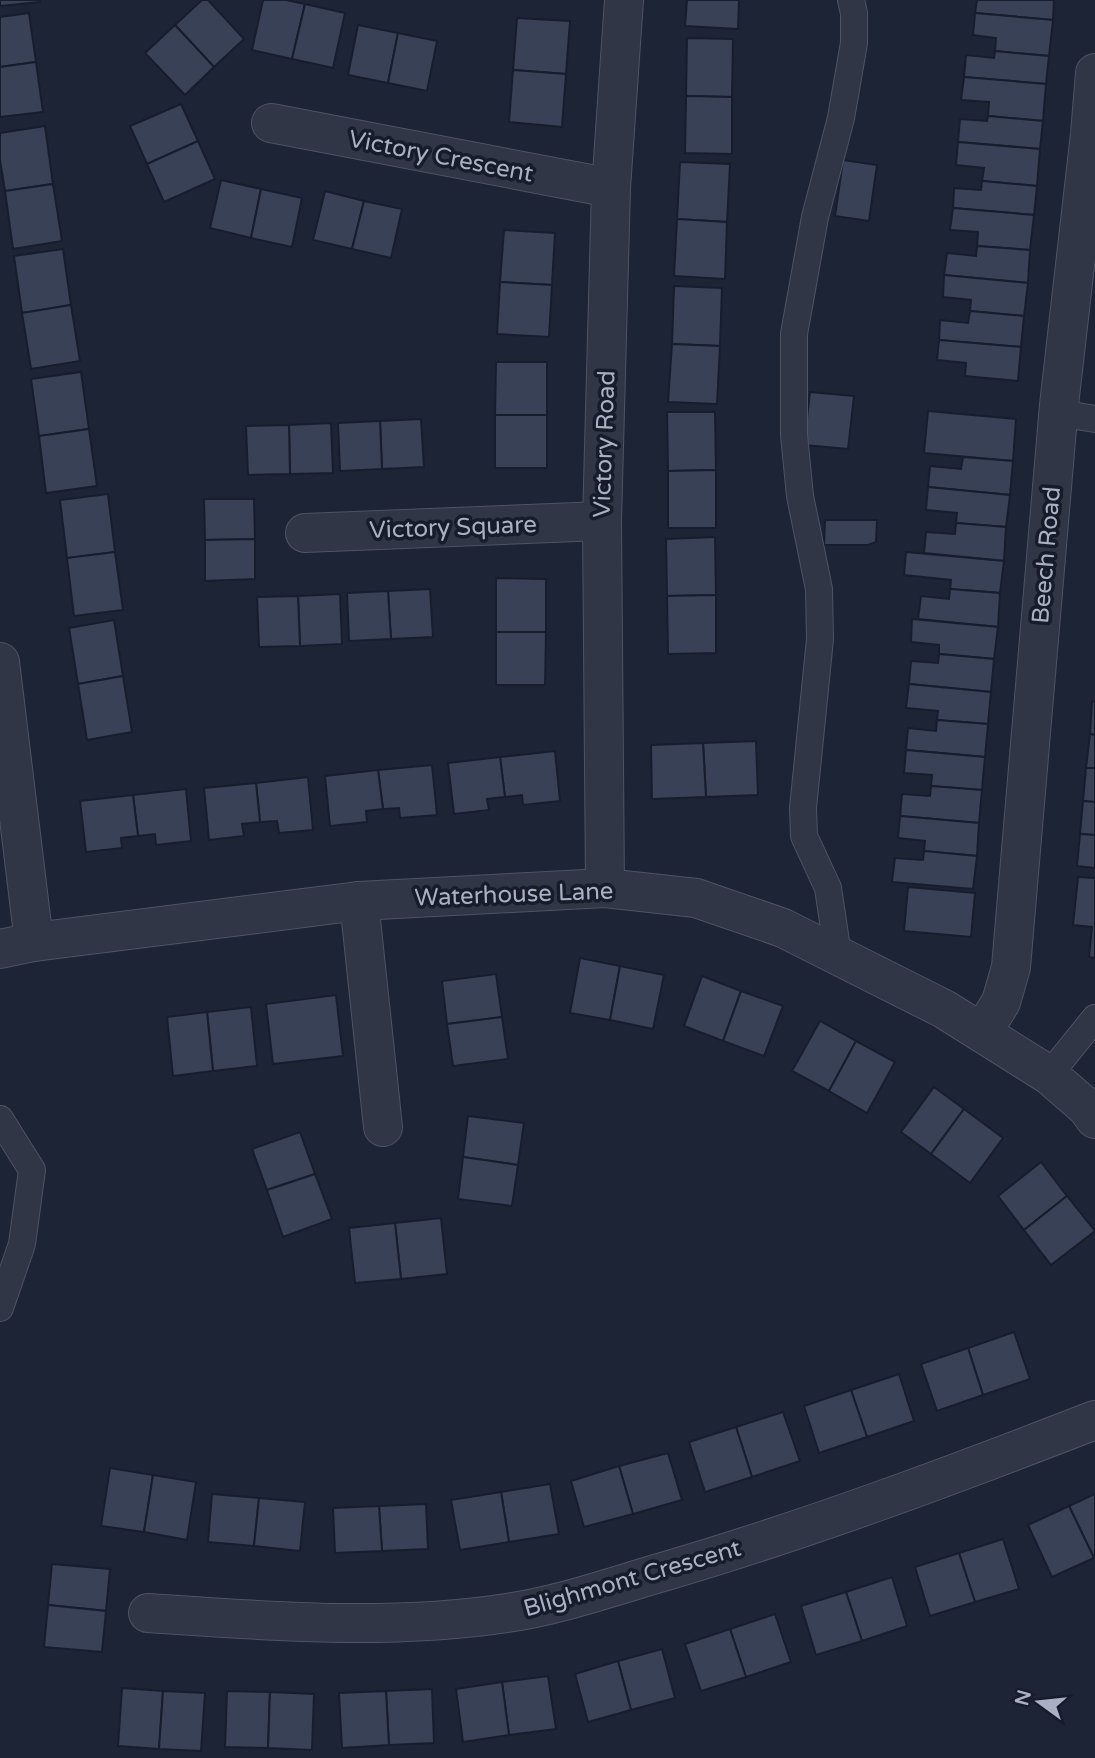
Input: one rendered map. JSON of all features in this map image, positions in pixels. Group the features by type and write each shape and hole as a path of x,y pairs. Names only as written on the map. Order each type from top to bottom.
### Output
{"street":[{"name":"Victory Road","path":"605,888 601,521 611,188 624,0"},
{"name":"Beech Road","path":"983,1031 1001,1002 1011,967 1058,413 1093,135 1095,73"},
{"name":"Victory Crescent","path":"271,123 611,188"},
{"name":"Victory Square","path":"305,533 601,521"},
{"path":"0,662 17,946"},
{"name":"Waterhouse Lane","path":"17,946 359,901 605,888 696,898 783,928 944,1009 983,1031 1049,1075 1087,1108 1095,1119"},
{"path":"359,901 383,1127"},
{"name":"Blighmont Crescent","path":"148,1613 304,1623 428,1621 508,1613 574,1598 704,1560 869,1506 1095,1420"}],"lane":[{"path":"838,955 828,888 804,836 803,808 820,639 820,602 800,496 793,435 794,334 815,217 841,118 854,43 851,0"},
{"path":"1058,413 1095,419"},
{"path":"1049,1075 1095,1018"},
{"path":"0,1119 32,1170 22,1244 0,1308"}],"building":[{"path":"0,0 40,0 40,2 0,6"},
{"path":"202,0 208,0 244,39 214,67 175,25"},
{"path":"263,0 286,0 305,4 292,59 252,50"},
{"path":"687,0 739,0 738,29 685,26"},
{"path":"977,0 1054,0 1053,20 975,13"},
{"path":"305,4 345,13 333,68 292,59"},
{"path":"29,13 36,62 0,67 0,17"},
{"path":"975,13 1053,20 1049,56 995,51 996,38 973,35"},
{"path":"517,18 570,21 566,74 513,70"},
{"path":"175,25 214,67 185,95 145,53"},
{"path":"358,25 398,33 388,83 348,75"},
{"path":"398,33 437,41 427,91 388,83"},
{"path":"687,38 733,39 732,97 686,96"},
{"path":"995,51 1049,56 1046,84 964,77 966,55 994,58"},
{"path":"36,62 43,112 0,117 0,67"},
{"path":"513,70 566,74 562,127 509,122"},
{"path":"964,77 1046,84 1043,121 988,116 989,102 961,100"},
{"path":"686,96 732,97 732,154 685,153"},
{"path":"181,104 198,141 147,164 130,126"},
{"path":"988,116 1043,121 1040,149 958,142 960,119 987,121"},
{"path":"45,126 53,184 5,191 0,160 0,133"},
{"path":"198,141 215,179 164,202 147,164"},
{"path":"958,142 1040,149 1037,186 982,181 984,168 956,165"},
{"path":"843,160 877,165 869,221 835,216"},
{"path":"680,162 730,164 727,222 677,219"},
{"path":"221,180 261,189 251,238 210,228"},
{"path":"982,181 1037,186 1034,215 953,208 954,188 981,190"},
{"path":"53,184 62,241 13,249 5,191"},
{"path":"261,189 302,198 292,247 251,238"},
{"path":"325,191 364,201 352,249 313,240"},
{"path":"364,201 402,209 391,258 352,249"},
{"path":"953,208 1034,215 1030,250 977,246 978,232 950,230"},
{"path":"677,219 727,222 725,279 674,276"},
{"path":"504,230 555,233 552,285 500,282"},
{"path":"977,246 1030,250 1028,283 944,275 947,253 976,256"},
{"path":"63,249 71,305 22,313 14,256"},
{"path":"944,275 1028,283 1024,316 970,311 971,300 943,297"},
{"path":"500,282 552,285 549,337 497,334"},
{"path":"674,286 722,288 720,346 672,344"},
{"path":"71,305 80,361 31,369 22,313"},
{"path":"970,311 1024,316 1021,347 939,340 940,320 968,323"},
{"path":"939,340 1021,347 1018,381 965,376 966,363 937,360"},
{"path":"672,344 720,346 717,404 668,402"},
{"path":"496,362 547,362 547,415 495,415"},
{"path":"81,372 89,429 39,436 31,379"},
{"path":"810,392 854,396 848,449 804,445"},
{"path":"928,411 1016,419 1013,461 924,453"},
{"path":"667,412 715,412 716,470 668,471"},
{"path":"495,415 547,415 547,468 495,468"},
{"path":"421,419 424,467 382,469 380,421"},
{"path":"380,421 382,469 340,471 338,423"},
{"path":"331,423 333,473 290,474 289,425"},
{"path":"289,425 290,474 248,475 246,426"},
{"path":"89,429 97,486 46,493 39,436"},
{"path":"963,457 1013,461 1010,495 928,487 930,466 961,469"},
{"path":"716,470 716,528 668,528 668,471"},
{"path":"928,487 1010,495 1006,527 956,523 957,513 926,510"},
{"path":"108,494 115,552 67,558 60,500"},
{"path":"204,499 254,499 255,539 205,540"},
{"path":"825,520 877,520 876,542 868,545 824,545"},
{"path":"956,523 1006,527 1004,561 924,553 926,532 955,534"},
{"path":"715,537 716,595 667,596 666,539"},
{"path":"255,539 255,579 205,581 205,540"},
{"path":"115,552 123,610 74,616 67,558"},
{"path":"906,552 1004,561 1000,593 950,589 951,580 904,575"},
{"path":"496,578 546,579 546,632 496,632"},
{"path":"430,589 433,637 391,639 388,591"},
{"path":"950,589 1000,593 998,627 918,619 921,596 949,599"},
{"path":"388,591 391,639 349,641 347,593"},
{"path":"340,594 342,644 300,646 298,596"},
{"path":"716,595 716,653 668,654 667,596"},
{"path":"298,596 300,646 259,647 257,597"},
{"path":"912,619 998,627 994,659 939,654 939,645 911,642"},
{"path":"114,620 123,676 78,684 69,628"},
{"path":"496,632 546,632 545,685 496,685"},
{"path":"939,654 994,659 991,692 909,684 911,661 938,663"},
{"path":"123,676 132,732 87,740 78,684"},
{"path":"909,684 991,692 988,724 937,720 938,711 906,708"},
{"path":"1092,701 1095,702 1095,735 1090,734"},
{"path":"937,720 988,724 985,757 906,750 908,728 936,731"},
{"path":"1090,734 1095,735 1095,768 1086,768"},
{"path":"756,741 758,795 706,797 703,743"},
{"path":"703,743 706,797 652,799 651,745"},
{"path":"906,750 985,757 982,790 931,786 932,775 904,773"},
{"path":"555,751 560,801 523,805 522,795 505,797 500,757"},
{"path":"500,757 505,797 487,799 489,810 454,814 448,763"},
{"path":"432,765 437,815 400,818 399,808 383,809 378,770"},
{"path":"1086,768 1095,768 1095,802 1083,801"},
{"path":"378,770 383,809 366,811 367,822 330,826 325,776"},
{"path":"308,777 313,830 279,833 277,821 260,822 256,783"},
{"path":"256,783 260,822 242,824 244,836 209,840 204,788"},
{"path":"931,786 982,790 979,823 900,816 902,794 930,796"},
{"path":"186,789 191,841 156,845 155,834 138,836 133,795"},
{"path":"133,795 138,836 121,838 122,848 86,852 80,801"},
{"path":"1083,801 1095,802 1095,835 1080,834"},
{"path":"900,816 979,823 977,856 924,851 925,841 898,838"},
{"path":"1080,834 1095,835 1095,868 1077,866"},
{"path":"924,851 977,856 973,889 892,882 895,858 923,860"},
{"path":"1078,877 1095,878 1095,958 1089,957 1092,927 1073,925"},
{"path":"908,887 975,893 971,937 904,931"},
{"path":"580,958 620,966 610,1020 570,1013"},
{"path":"620,966 664,975 653,1029 610,1020"},
{"path":"496,974 502,1017 447,1024 442,981"},
{"path":"702,976 741,991 723,1041 684,1026"},
{"path":"741,991 783,1006 764,1056 723,1041"},
{"path":"336,995 343,1056 273,1064 266,1004"},
{"path":"251,1007 257,1066 213,1071 207,1012"},
{"path":"207,1012 213,1071 173,1076 167,1017"},
{"path":"502,1017 508,1059 453,1066 447,1024"},
{"path":"820,1021 856,1041 829,1091 792,1071"},
{"path":"856,1041 895,1062 867,1113 829,1091"},
{"path":"934,1087 964,1109 931,1154 901,1132"},
{"path":"964,1109 1003,1138 970,1183 931,1154"},
{"path":"468,1116 524,1123 518,1165 463,1157"},
{"path":"300,1132 315,1174 267,1190 252,1149"},
{"path":"463,1157 518,1165 512,1206 458,1199"},
{"path":"1041,1162 1067,1196 1024,1230 998,1196"},
{"path":"315,1174 332,1219 283,1237 267,1190"},
{"path":"1067,1196 1095,1231 1051,1265 1024,1230"},
{"path":"441,1218 447,1274 401,1279 395,1223"},
{"path":"395,1223 401,1279 355,1283 349,1228"},
{"path":"1014,1332 1030,1379 983,1395 968,1348"},
{"path":"968,1348 983,1395 937,1411 921,1364"},
{"path":"899,1374 914,1421 867,1437 851,1390"},
{"path":"851,1390 867,1437 819,1453 804,1406"},
{"path":"783,1412 800,1461 752,1477 736,1427"},
{"path":"736,1427 752,1477 705,1492 689,1442"},
{"path":"668,1453 682,1500 633,1514 619,1466"},
{"path":"619,1466 633,1514 584,1527 571,1481"},
{"path":"110,1468 153,1475 144,1532 101,1526"},
{"path":"153,1475 196,1482 187,1540 144,1532"},
{"path":"550,1484 559,1534 509,1542 501,1492"},
{"path":"501,1492 509,1542 460,1550 451,1500"},
{"path":"212,1494 259,1498 254,1546 208,1542"},
{"path":"1095,1494 1095,1557 1094,1558 1069,1506"},
{"path":"259,1498 305,1502 300,1551 254,1546"},
{"path":"426,1504 428,1549 382,1551 379,1506"},
{"path":"379,1506 382,1551 335,1553 333,1508"},
{"path":"1069,1506 1094,1558 1052,1577 1028,1525"},
{"path":"1003,1539 1019,1589 975,1602 959,1553"},
{"path":"959,1553 975,1602 930,1616 915,1567"},
{"path":"52,1564 110,1569 106,1611 48,1605"},
{"path":"892,1577 907,1626 862,1641 846,1592"},
{"path":"846,1592 862,1641 816,1655 801,1606"},
{"path":"48,1605 106,1611 102,1652 44,1647"},
{"path":"775,1614 791,1662 746,1677 730,1629"},
{"path":"730,1629 746,1677 701,1691 685,1644"},
{"path":"662,1649 675,1698 631,1710 618,1661"},
{"path":"618,1661 631,1710 588,1722 575,1674"},
{"path":"548,1676 556,1729 509,1735 502,1682"},
{"path":"502,1682 509,1735 463,1742 456,1689"},
{"path":"122,1688 163,1691 159,1749 118,1746"},
{"path":"432,1689 434,1743 389,1745 386,1691"},
{"path":"163,1691 205,1693 201,1751 159,1749"},
{"path":"227,1691 270,1692 268,1748 225,1747"},
{"path":"386,1691 389,1745 342,1748 339,1693"},
{"path":"270,1692 314,1694 312,1750 268,1748"}]}
